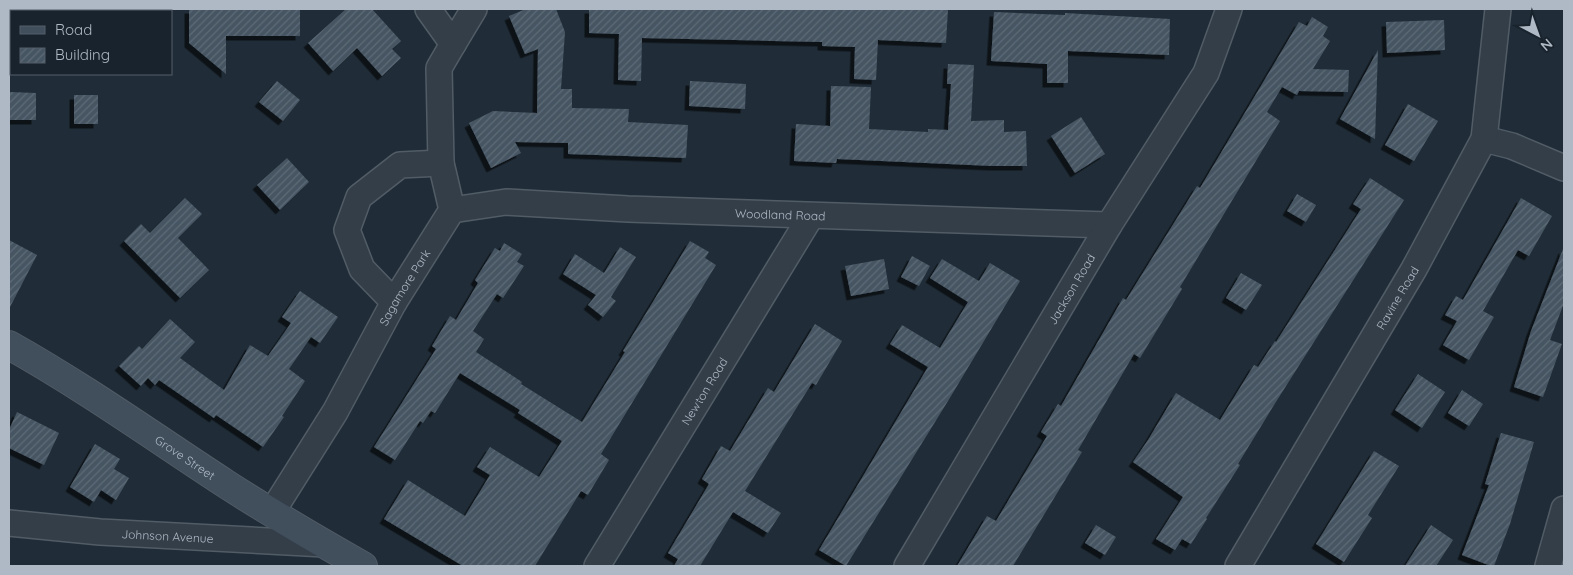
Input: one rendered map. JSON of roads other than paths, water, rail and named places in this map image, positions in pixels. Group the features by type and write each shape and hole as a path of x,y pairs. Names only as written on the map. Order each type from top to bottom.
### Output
{"street":[{"path":"428,9 453,44"},
{"path":"452,210 441,163 439,68 474,9"},
{"name":"Jackson Road","path":"907,566 1109,225 1206,73 1229,9"},
{"name":"Ravine Road","path":"1238,566 1414,269 1484,139 1498,9"},
{"path":"1484,139 1512,146 1564,168"},
{"path":"394,302 362,269 347,230 359,197 400,165 441,163"},
{"name":"Woodland Road","path":"452,210 506,202 811,216 1109,225"},
{"name":"Sagamore Park","path":"272,512 335,412 394,302 452,210"},
{"name":"Newton Road","path":"596,566 811,216"},
{"name":"Grove Street","path":"9,345 272,512 363,566"},
{"path":"1548,566 1564,509"},
{"name":"Johnson Avenue","path":"9,523 100,532 325,544"}]}
